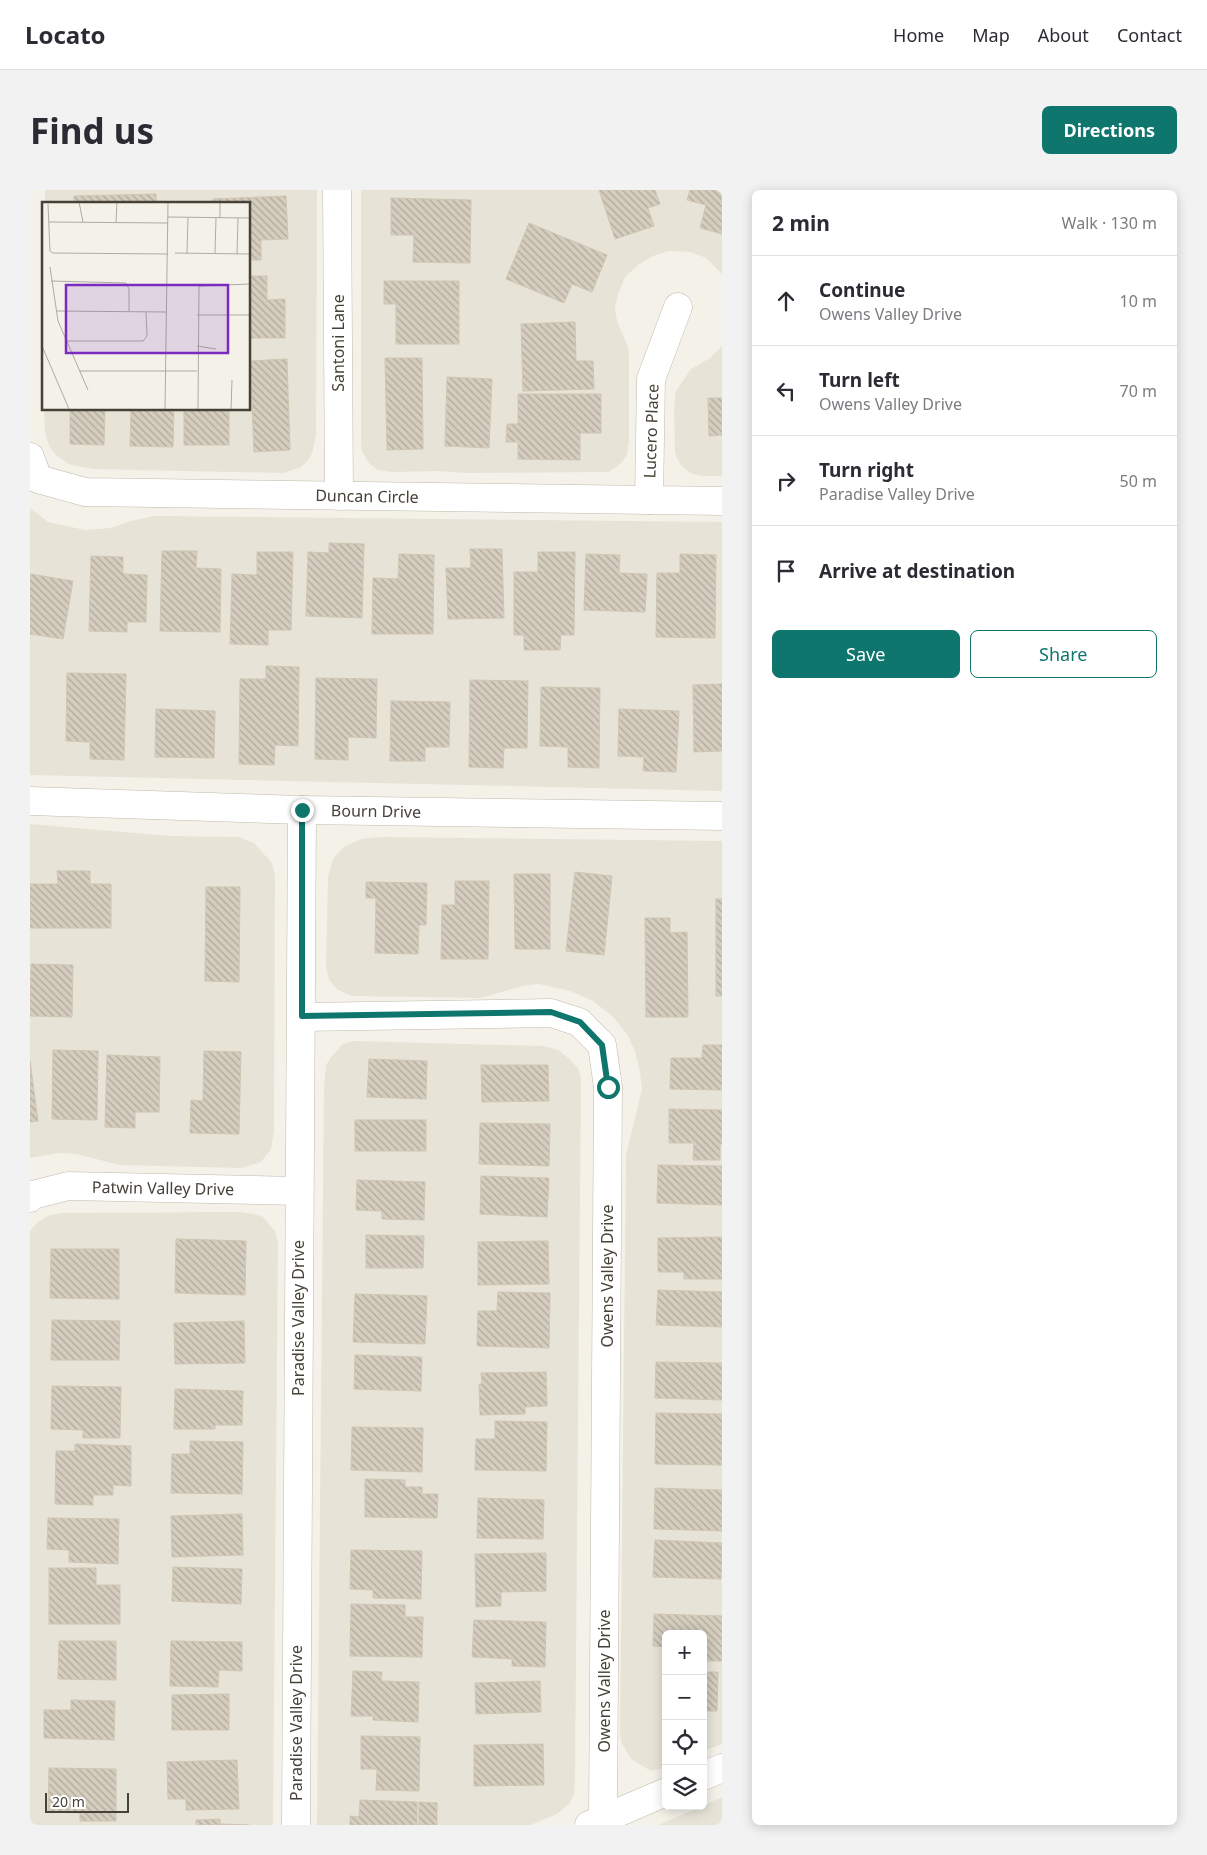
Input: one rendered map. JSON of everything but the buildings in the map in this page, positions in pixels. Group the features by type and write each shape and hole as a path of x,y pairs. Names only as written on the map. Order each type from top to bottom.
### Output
{"street":[{"name":"Santoni Lane","path":"337,190 339,496"},
{"name":"Lucero Place","path":"649,500 651,379 678,307"},
{"name":"Duncan Circle","path":"30,457 38,479 85,492 722,501"},
{"name":"Bourn Drive","path":"30,801 302,810 722,816"},
{"name":"Paradise Valley Drive","path":"296,1825 298,1192 302,1016 302,810"},
{"name":"Owens Valley Drive","path":"302,1016 551,1012 580,1022 602,1045 608,1087 596,1822"},
{"name":"Patwin Valley Drive","path":"30,1198 33,1195 68,1186 298,1192"},
{"path":"707,1774 722,1768"},
{"path":"596,1822 662,1794"}],"shaded area":[{"path":"45,190 317,190 316,435 309,459 301,467 284,473 94,469 71,465 57,456 49,446 45,432 44,410 250,410 250,202 45,202"},
{"path":"361,190 722,190 722,274 706,258 691,252 669,251 653,256 638,265 625,277 618,294 615,308 617,321 628,347 629,358 629,440 627,455 621,463 609,472 466,473 439,471 391,472 378,470 370,464 362,452 361,441"},
{"path":"722,346 722,476 701,476 690,473 680,464 675,453 674,407 676,391 691,369 710,358"},
{"path":"30,508 48,522 85,530 111,528 154,516 722,522 722,791 30,775"},
{"path":"30,824 169,836 239,837 254,843 272,863 275,875 274,1131 271,1149 261,1162 242,1168 119,1165 77,1154 59,1153 30,1158"},
{"path":"381,837 722,841 722,1744 707,1750 707,1630 662,1630 662,1768 651,1771 631,1759 621,1742 620,1733 626,1155 642,1089 635,1051 627,1034 613,1017 593,1001 570,991 539,984 522,986 480,998 352,996 338,990 329,980 326,965 328,877 333,859 344,847 361,839"},
{"path":"353,1041 543,1046 558,1050 567,1057 578,1068 581,1078 574,1794 569,1804 557,1814 530,1825 317,1825 324,1088 326,1065 343,1044"},
{"path":"239,1212 263,1217 275,1231 278,1242 273,1825 30,1825 30,1231 38,1222 50,1215 64,1213"},
{"path":"722,1797 722,1825 658,1825 694,1810 707,1810 707,1804"}],"route":[{"path":"302,810 302,1016 551,1012 580,1022 602,1045 608,1087"}]}
